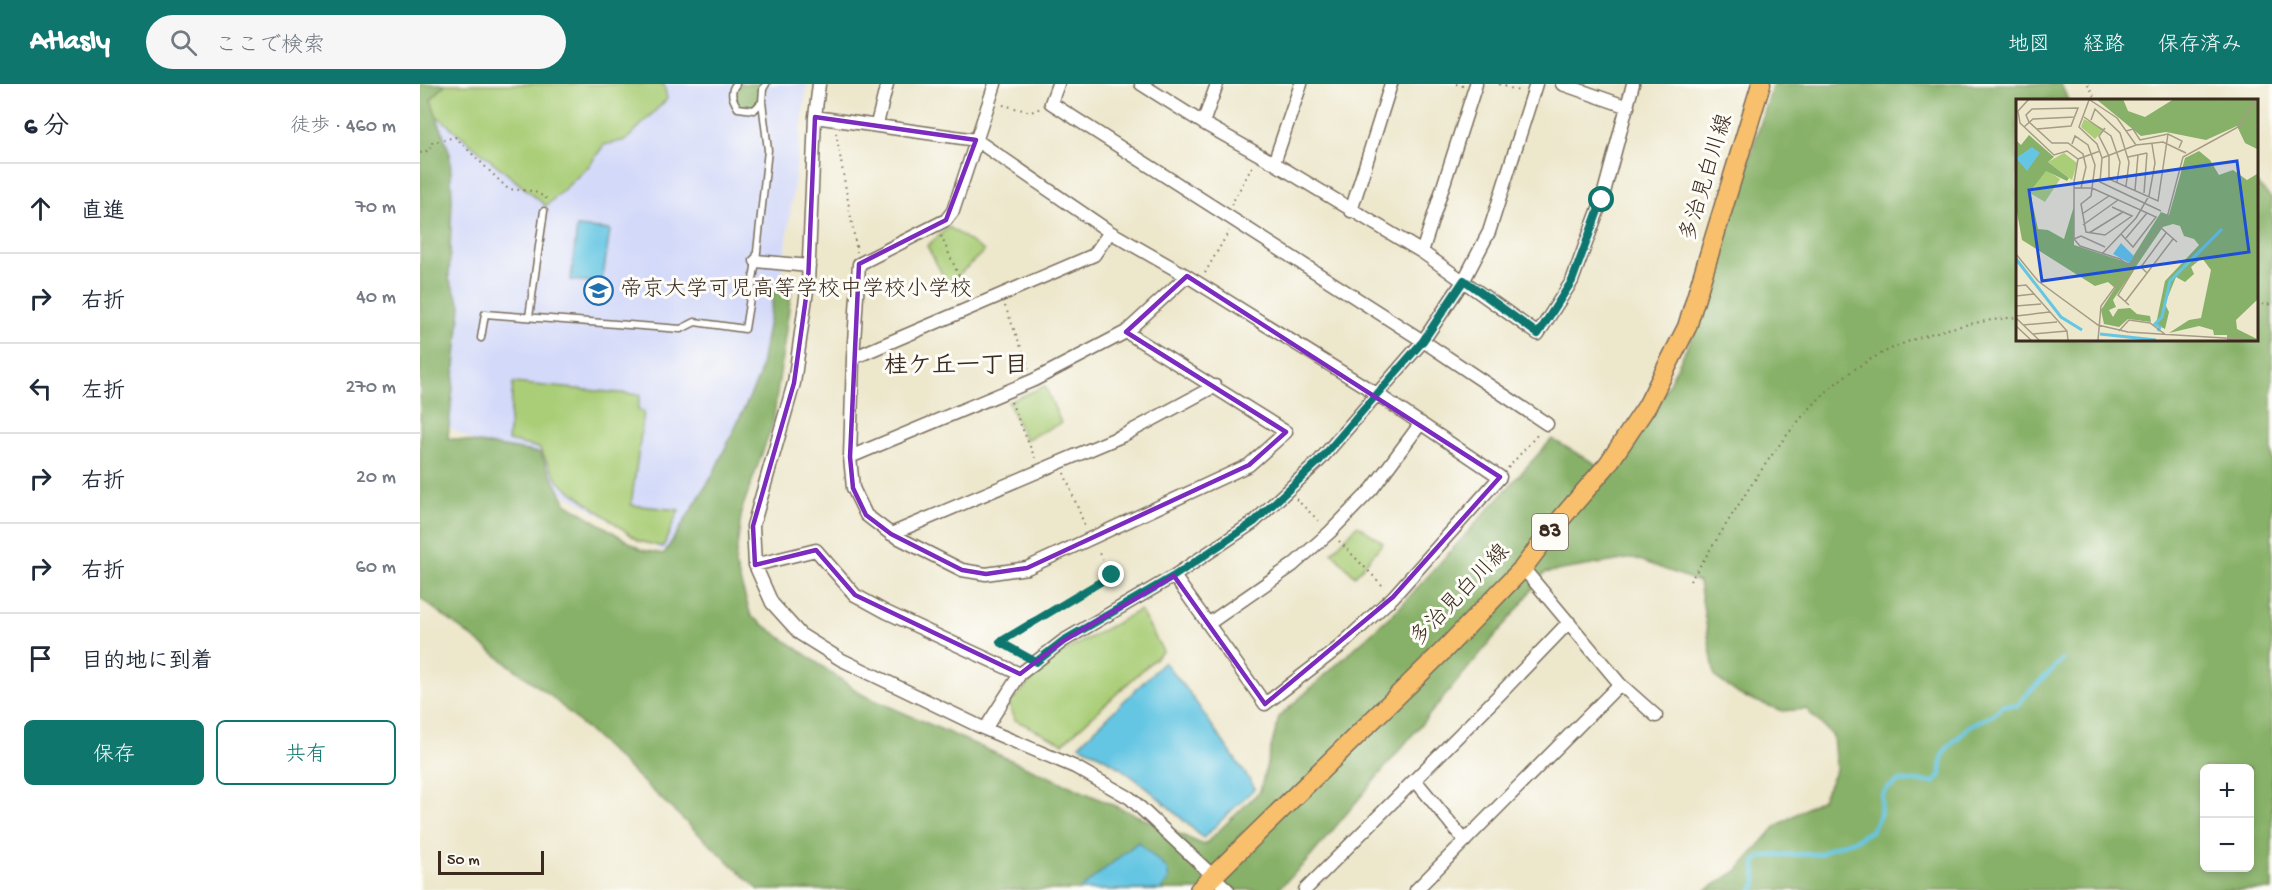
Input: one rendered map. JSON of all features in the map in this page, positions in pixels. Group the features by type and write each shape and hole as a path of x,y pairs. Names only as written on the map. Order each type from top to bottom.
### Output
{"main road":[{"name":"多治見白川線","path":"1199,890 1444,650 1523,568 1554,527 1608,464 1647,406 1687,327 1761,84"}],"street":[{"path":"819,84 815,117 809,266 794,383 753,526 755,565 772,603 800,633 840,659 985,729 1075,767 1130,798 1228,890"},
{"path":"878,124 887,84"},
{"path":"994,84 953,211 946,220 859,264 850,457 853,488 866,515 891,534 962,570 986,574 1027,568 1249,465 1286,432 1126,332"},
{"path":"1058,84 1051,103 1423,341 1547,424"},
{"path":"1141,84 1422,252 1538,334 1572,281 1602,200 1634,84"},
{"path":"1203,123 1217,84"},
{"path":"1274,163 1301,84"},
{"path":"1351,211 1392,84"},
{"path":"1422,252 1476,84"},
{"path":"1562,84 1628,107"},
{"path":"985,729 1020,674 1063,641 1174,576 1254,522 1320,460 1423,341 1464,280 1489,232 1534,90"},
{"path":"815,117 878,124 976,141 1110,232 1199,283 1377,394 1500,477 1393,597 1338,648 1265,704 1174,576"},
{"path":"853,358 1094,255 1110,232"},
{"path":"756,261 809,266"},
{"path":"850,457 1034,380 1126,332 1187,276"},
{"path":"891,534 1124,435 1215,386"},
{"path":"1208,624 1293,565 1330,532 1372,489 1421,423"},
{"path":"755,565 816,550 855,595 886,612 1020,674"},
{"path":"1523,568 1620,684 1656,716"},
{"path":"1305,890 1569,622"},
{"path":"1416,890 1620,684"},
{"path":"1415,780 1465,841"}],"lane":[{"path":"736,84 732,98 738,108 754,110 762,102"},
{"path":"481,338 485,314 681,329 695,322 745,329 756,261 768,150 762,102 763,86"},
{"path":"529,317 544,211"}],"path":[{"path":"1499,84 1534,90"},
{"path":"2088,84 2096,99"},
{"path":"989,101 1031,112 1051,103"},
{"path":"833,119 859,264"},
{"path":"420,153 430,150 431,143 455,137 508,189 534,191 546,198 544,211"},
{"path":"1199,283 1259,154"},
{"path":"936,225 973,307"},
{"path":"1000,295 1034,380"},
{"path":"2257,305 2272,304"},
{"path":"1690,581 1777,448 1822,395 1858,367 1905,343 1954,327 2016,317"},
{"path":"1007,391 1041,470"},
{"path":"1500,477 1547,424"},
{"path":"1036,662 1000,642 1112,575 1090,539 1060,462"},
{"path":"1288,490 1393,597"}],"highlighted area":[{"path":"815,117 976,140 946,220 859,264 850,457 853,488 866,515 891,534 962,570 986,574 1027,568 1249,465 1286,432 1126,332 1187,276 1500,477 1393,597 1265,704 1174,576 1063,641 1020,674 855,595 816,550 755,565 753,526 794,383 808,283"}],"shaded area":[{"name":"帝京大学可児高等学校中学校小学校","path":"420,84 807,84 785,253 761,398 671,556 425,413 420,328"}],"green space":[{"path":"420,84 445,84 431,100 450,154 452,199 449,279 461,305 448,438 540,453 566,503 642,550 664,554 711,478 759,377 776,280 793,279 773,423 742,509 735,564 751,616 863,695 1204,845 1260,791 1279,717 1400,607 1552,439 1613,474 1659,403 1696,329 1773,84 2061,84 2068,99 2016,99 2016,340 2257,340 2257,184 2272,199 2272,890 1706,890 1737,871 1776,826 1822,799 1836,770 1833,736 1806,709 1782,711 1740,695 1715,677 1699,582 1634,558 1544,573 1520,606 1307,861 1277,890 759,890 552,697 420,598"},
{"path":"445,84 664,84 667,99 626,140 604,145 588,167 546,206 425,106"},
{"path":"736,84 759,84 763,89 762,102 754,110 738,108 732,98"},
{"path":"949,227 984,251 948,285 927,246"},
{"path":"513,383 640,395 638,410 644,412 631,505 679,510 663,547 639,541 559,482 539,448 508,441"},
{"path":"1045,386 1061,423 1025,440 1008,402"},
{"path":"1358,525 1383,543 1355,576 1332,552"},
{"path":"1140,610 1163,651 1063,743 1015,720 1009,704 1054,657"}],"water":[{"path":"577,227 610,230 602,283 571,280"},
{"path":"1164,662 1188,691 1255,788 1203,838 1129,774 1114,763 1079,745"},
{"path":"1138,842 1167,869 1169,879 1161,890 1079,890"}],"waterway":[{"path":"1752,890 1756,886 1755,862 1761,857 1820,854 1871,831 1880,815 1882,795 1888,788 1899,781 1935,782 1941,775 1945,750 1967,728 1992,715 2003,705 2018,706 2024,697 2062,660"}],"place":[{"name":"帝京大学可児高等学校中学校小学校","path":"599,291"}],"district":[{"name":"桂ケ丘一丁目","path":"956,367"}],"route":[{"path":"1112,575 1000,642 1036,662 1063,641 1174,576 1254,522 1320,460 1423,341 1464,280 1538,334 1572,281 1602,200"}]}
